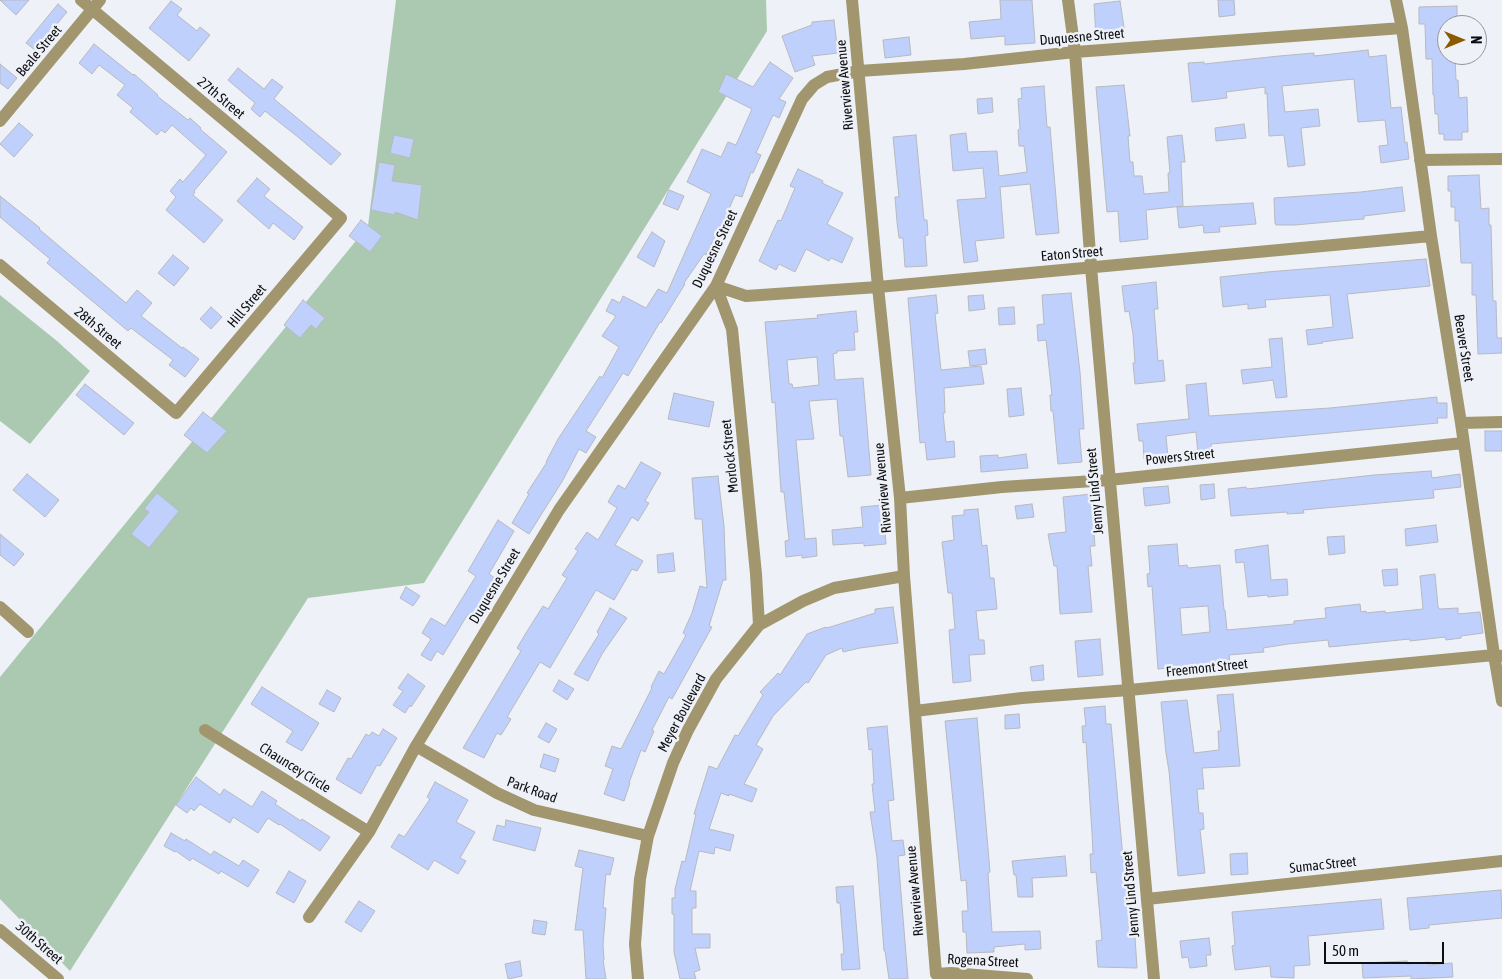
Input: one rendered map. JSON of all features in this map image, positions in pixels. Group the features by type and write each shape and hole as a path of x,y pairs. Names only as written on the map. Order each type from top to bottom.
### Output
{"street":[{"name":"27th Street","path":"81,0 96,5 341,218"},
{"name":"Riverview Avenue","path":"852,0 878,287 900,498 904,576 936,974"},
{"name":"Jenny Lind Street","path":"1068,0 1075,52 1109,480 1154,979"},
{"name":"Beaver Street","path":"1396,0 1402,28 1431,236 1463,443 1498,655 1502,701"},
{"name":"Beale Street","path":"0,121 96,5"},
{"name":"Duquesne Street","path":"309,917 369,832 416,746 559,510 716,286 802,99 814,85 827,77 859,71 964,64 1075,52 1402,28"},
{"path":"1420,160 1502,159"},
{"name":"Hill Street","path":"176,413 341,218"},
{"name":"Eaton Street","path":"716,286 746,296 878,287 1431,236"},
{"name":"28th Street","path":"0,265 176,413"},
{"name":"Morlock Street","path":"716,286 732,329 756,574 758,625"},
{"path":"1461,423 1502,422"},
{"name":"Powers Street","path":"900,498 1002,487 1109,480 1463,443"},
{"name":"Meyer Boulevard","path":"638,979 635,944 640,879 648,836 673,763 688,730 716,679 758,625 803,601 834,588 904,576"},
{"path":"0,607 28,632"},
{"name":"Freemont Street","path":"915,711 1022,698 1128,690 1498,655"},
{"name":"Chauncey Circle","path":"205,730 369,832"},
{"name":"Park Road","path":"416,746 497,793 534,810 648,836"},
{"name":"Sumac Street","path":"1146,899 1502,861"},
{"name":"30th Street","path":"0,930 58,979"},
{"name":"Rogena Street","path":"936,974 1027,979"}],"green space":[{"path":"396,0 766,0 767,31 424,583 308,598 70,971 0,899 0,677 368,226"},
{"path":"0,295 57,341 90,371 30,444 0,421"}],"building":[{"path":"0,0 29,0 16,15"},
{"path":"1000,0 1032,0 1035,43 1005,45 1005,36 971,39 969,22 1001,19"},
{"path":"1218,0 1234,0 1235,15 1219,17"},
{"path":"171,1 182,9 177,15 197,31 200,27 210,35 189,61 149,28"},
{"path":"1120,1 1125,34 1096,37 1094,4"},
{"path":"58,4 67,12 35,50 26,43"},
{"path":"1457,6 1457,15 1437,15 1437,65 1455,65 1459,98 1467,97 1468,132 1462,132 1462,140 1444,140 1444,134 1439,134 1438,114 1435,114 1433,95 1432,59 1426,59 1425,24 1419,24 1419,7"},
{"path":"834,20 838,53 812,56 815,65 795,72 782,36 812,25 812,22"},
{"path":"909,37 911,55 885,58 883,40"},
{"path":"94,44 134,74 157,96 188,120 190,118 227,152 194,191 193,195 223,220 204,243 166,210 176,197 170,191 180,179 183,182 206,155 172,125 165,133 161,130 157,135 130,112 133,108 117,95 125,85 99,65 92,74 79,63"},
{"path":"1368,50 1369,57 1386,55 1391,108 1401,107 1405,143 1407,142 1409,159 1381,163 1379,146 1388,145 1385,120 1358,122 1354,79 1282,86 1285,112 1318,109 1320,126 1301,128 1305,165 1288,167 1284,135 1269,136 1267,93 1265,94 1265,87 1226,92 1227,98 1192,102 1188,63 1204,62 1204,64 1314,53 1314,56"},
{"path":"770,62 793,78 779,99 786,102 779,118 773,115 756,153 761,155 753,173 751,172 742,197 735,195 706,255 704,254 684,283 628,376 623,373 586,431 596,437 586,453 579,449 563,480 529,534 512,523 558,439 600,376 602,378 619,347 602,336 616,316 606,311 612,299 620,303 623,296 646,308 658,289 667,293 711,194 687,182 702,149 721,157 728,142 736,145 752,109 718,92 726,74 753,87"},
{"path":"0,64 17,78 8,89 0,83"},
{"path":"238,68 264,89 272,79 283,87 274,99 341,154 331,165 265,111 260,117 251,109 255,103 228,80"},
{"path":"1124,85 1130,136 1128,136 1130,162 1133,162 1134,176 1142,176 1144,194 1169,192 1168,173 1170,173 1167,137 1182,135 1185,162 1181,162 1183,206 1146,210 1148,239 1120,242 1118,211 1107,212 1096,87"},
{"path":"1044,86 1047,127 1050,127 1059,233 1036,235 1030,184 1000,187 1004,238 975,241 978,261 964,263 957,200 986,198 983,168 953,171 950,135 966,133 968,152 997,151 999,176 1027,172 1024,146 1019,146 1018,99 1022,98 1021,88"},
{"path":"992,98 993,112 978,114 977,99"},
{"path":"19,123 33,135 14,157 0,144"},
{"path":"1244,124 1246,138 1216,141 1215,128"},
{"path":"394,135 414,139 410,158 390,153"},
{"path":"916,135 924,220 927,220 928,235 925,236 927,266 905,267 903,238 899,238 897,222 895,197 899,197 893,137"},
{"path":"379,162 395,165 392,181 422,185 418,220 395,212 395,215 371,210"},
{"path":"798,169 843,193 827,224 853,238 842,263 831,258 829,261 806,249 795,272 779,264 776,270 759,261 778,220 781,221 795,188 790,186"},
{"path":"1479,175 1481,209 1489,208 1493,301 1496,301 1497,338 1502,338 1502,353 1478,354 1476,295 1472,295 1472,263 1461,263 1459,221 1455,221 1455,207 1451,207 1451,191 1448,191 1448,176"},
{"path":"257,178 270,189 264,196 303,227 294,240 273,223 269,229 237,201"},
{"path":"1402,187 1405,211 1364,216 1364,219 1295,225 1276,225 1275,223 1274,198"},
{"path":"669,190 684,196 678,210 663,204"},
{"path":"0,196 40,228 126,303 137,290 152,303 141,316 199,359 185,377 169,365 173,360 131,328 128,331 47,263 50,259 0,217"},
{"path":"1253,203 1256,224 1219,227 1220,232 1204,233 1203,225 1179,228 1177,207"},
{"path":"361,220 382,236 370,252 349,236"},
{"path":"652,232 665,241 654,267 637,257"},
{"path":"173,255 189,268 174,286 158,273"},
{"path":"1426,259 1430,286 1347,294 1353,338 1308,345 1306,330 1333,327 1330,295 1265,300 1266,307 1248,309 1248,304 1223,307 1220,277"},
{"path":"1156,282 1158,309 1154,309 1158,361 1163,360 1165,381 1135,384 1133,334 1129,311 1125,312 1122,286"},
{"path":"1071,293 1084,429 1079,429 1082,462 1058,464 1053,411 1051,411 1050,395 1052,395 1046,340 1038,341 1037,325 1044,324 1042,295"},
{"path":"936,295 938,313 935,314 941,370 981,366 984,384 944,388 945,413 943,413 946,442 954,441 955,457 927,460 925,442 920,443 908,298"},
{"path":"983,295 985,309 969,311 968,296"},
{"path":"303,300 325,318 316,329 311,325 300,338 284,325"},
{"path":"211,307 222,317 211,329 200,319"},
{"path":"1014,307 1015,324 999,325 998,308"},
{"path":"856,311 858,332 854,332 855,350 837,351 837,353 833,354 835,380 863,378 871,475 848,477 843,436 840,436 837,399 809,401 814,439 796,440 805,539 816,538 817,556 802,558 802,555 786,557 785,541 789,540 784,492 781,492 775,402 772,403 765,322 818,318 817,315","holes":["817,357 819,385 793,388 792,384 789,384 787,360"]},
{"path":"1282,338 1287,397 1276,398 1273,380 1243,384 1241,370 1272,367 1269,339"},
{"path":"985,349 987,364 970,366 968,351"},
{"path":"1206,383 1209,416 1330,408 1437,397 1437,403 1447,403 1447,418 1437,418 1438,423 1211,444 1212,454 1198,455 1196,432 1166,436 1168,457 1144,459 1143,441 1139,441 1137,424 1189,419 1186,385"},
{"path":"85,384 134,423 124,435 76,395"},
{"path":"1021,388 1024,415 1009,417 1007,389"},
{"path":"674,393 714,402 709,427 668,419"},
{"path":"203,412 227,431 207,453 184,435"},
{"path":"1485,431 1502,431 1502,451 1485,451"},
{"path":"1026,454 1028,468 981,472 980,456 998,455 998,458"},
{"path":"641,462 661,473 645,501 649,503 638,521 632,517 615,545 643,561 637,571 632,569 614,600 596,590 550,668 540,662 507,717 511,719 501,735 497,733 484,758 463,748 521,651 517,648 526,633 543,606 548,609 567,578 562,575 578,551 575,549 587,532 598,540 617,508 608,502 618,485 625,489"},
{"path":"1431,471 1432,478 1460,474 1461,487 1433,490 1434,498 1303,510 1304,513 1287,514 1287,512 1231,516 1228,489 1246,487 1247,489 1374,475"},
{"path":"27,474 59,500 45,517 13,490"},
{"path":"718,476 724,526 726,580 723,580 709,626 712,627 672,699 669,697 652,730 654,731 645,752 641,750 624,801 604,794 613,769 605,766 612,746 621,749 659,671 664,674 686,635 683,633 692,613 700,586 707,588 702,519 695,519 692,478"},
{"path":"1214,484 1215,498 1201,500 1200,485"},
{"path":"1168,486 1170,503 1145,506 1143,488"},
{"path":"157,493 179,511 149,548 131,534 149,512 144,509"},
{"path":"1091,494 1095,546 1090,546 1092,566 1088,566 1092,612 1060,614 1057,566 1054,566 1048,534 1066,532 1063,497"},
{"path":"1032,504 1034,517 1017,519 1015,506"},
{"path":"883,505 886,544 864,546 864,543 833,545 832,530 863,527 861,507"},
{"path":"978,509 982,546 987,545 990,578 994,578 997,609 976,611 979,640 984,640 985,654 969,655 971,681 953,683 949,630 955,629 952,593 948,593 942,542 954,540 952,516 964,515 964,510"},
{"path":"498,520 514,531 489,574 498,580 476,618 468,614 443,655 437,651 431,661 421,655 431,639 422,633 431,618 445,626 476,576 468,571"},
{"path":"1436,525 1438,542 1406,546 1405,529"},
{"path":"0,534 24,554 14,566 0,555"},
{"path":"1344,536 1345,553 1329,555 1327,537"},
{"path":"1177,544 1179,566 1187,565 1188,568 1220,565 1227,630 1294,624 1294,621 1326,618 1325,608 1360,604 1361,612 1366,611 1366,613 1423,609 1420,576 1435,574 1438,607 1440,609 1458,608 1458,614 1480,612 1483,633 1446,640 1445,637 1410,641 1410,639 1329,647 1328,640 1288,644 1263,648 1264,652 1229,655 1230,663 1158,669 1152,586 1148,587 1147,574 1150,573 1148,546","holes":["1208,606 1210,632 1182,635 1180,608"]},
{"path":"1268,545 1271,580 1287,579 1288,595 1248,597 1244,562 1236,563 1235,550"},
{"path":"673,553 675,571 658,573 657,555"},
{"path":"1397,569 1398,585 1384,586 1382,570"},
{"path":"406,587 420,596 413,606 400,598"},
{"path":"893,607 898,643 843,652 842,648 826,655 808,683 806,682 773,716 756,745 763,749 744,784 757,789 752,802 721,793 709,829 734,835 730,851 715,847 714,854 699,851 690,891 696,891 696,908 692,908 692,934 710,934 710,948 695,948 700,970 694,972 696,979 680,979 674,952 672,898 675,898 675,889 682,861 685,862 696,814 694,814 709,766 717,769 735,735 738,736 763,695 760,692 778,673 780,675 807,634 875,613 875,609"},
{"path":"610,608 627,618 602,654 588,681 574,674 599,634 597,632"},
{"path":"1100,639 1103,675 1078,677 1075,641"},
{"path":"1043,665 1044,680 1032,681 1030,667"},
{"path":"408,674 425,686 405,713 393,705 403,691 398,688"},
{"path":"559,680 574,689 567,700 553,691"},
{"path":"262,687 319,723 302,751 286,742 293,731 251,704"},
{"path":"327,690 341,698 334,712 319,704"},
{"path":"1233,694 1240,766 1202,768 1204,789 1197,789 1199,813 1203,813 1204,829 1200,830 1205,873 1178,876 1161,702 1187,700 1194,753 1219,750 1218,731 1221,731 1217,695"},
{"path":"1105,706 1106,724 1111,724 1130,937 1135,937 1137,968 1098,967 1096,941 1102,940 1096,872 1091,873 1090,854 1093,854 1092,833 1086,742 1083,743 1082,726 1086,726 1084,708"},
{"path":"1019,714 1020,728 1005,729 1005,715"},
{"path":"977,718 990,872 988,873 992,932 1040,931 1041,949 1025,950 1025,944 994,947 994,952 967,953 962,911 968,911 966,880 961,881 945,721"},
{"path":"546,723 557,729 549,743 538,737"},
{"path":"887,726 894,800 888,801 892,841 903,840 905,855 898,856 908,979 889,979 884,951 877,858 870,812 875,812 872,784 874,784 872,749 869,750 867,728"},
{"path":"383,729 397,738 380,766 377,765 361,794 336,779 348,758 351,759 366,734 369,736 372,732 379,736"},
{"path":"544,754 559,759 555,772 540,767"},
{"path":"196,777 220,795 224,789 252,807 262,791 277,801 275,804 330,837 320,851 268,818 258,833 233,817 230,823 200,804 194,811 191,808 187,813 176,805"},
{"path":"435,782 468,800 456,822 475,832 460,858 466,861 458,874 434,860 428,870 391,847 399,834 404,837 407,833 430,799 427,797"},
{"path":"506,820 541,828 535,851 493,840 497,825 505,827"},
{"path":"171,833 185,841 186,839 211,855 214,851 239,866 243,860 259,870 248,887 221,871 219,874 192,858 190,861 176,851 164,846"},
{"path":"579,850 614,858 610,875 606,874 603,908 606,908 603,960 606,979 586,979 583,930 575,930 583,868 575,866"},
{"path":"1247,853 1248,874 1231,875 1230,854"},
{"path":"1065,856 1067,876 1032,878 1033,897 1018,897 1016,875 1014,875 1012,861"},
{"path":"289,871 306,881 294,903 276,893"},
{"path":"853,886 860,969 842,970 841,954 844,954 840,903 837,903 836,887"},
{"path":"1501,890 1502,918 1429,925 1429,928 1410,930 1407,898"},
{"path":"1381,899 1384,929 1308,936 1310,965 1294,966 1294,978 1271,977 1270,966 1235,970 1232,946 1235,945 1232,912"},
{"path":"359,901 375,911 361,932 345,922"},
{"path":"534,920 547,922 545,935 532,933"},
{"path":"1209,938 1211,955 1206,955 1207,966 1190,968 1188,957 1182,958 1180,941"},
{"path":"520,961 522,976 508,979 505,964"},
{"path":"1407,961 1407,964 1429,962 1429,965 1452,963 1453,977 1411,979 1411,976 1363,978 1362,963"}]}
